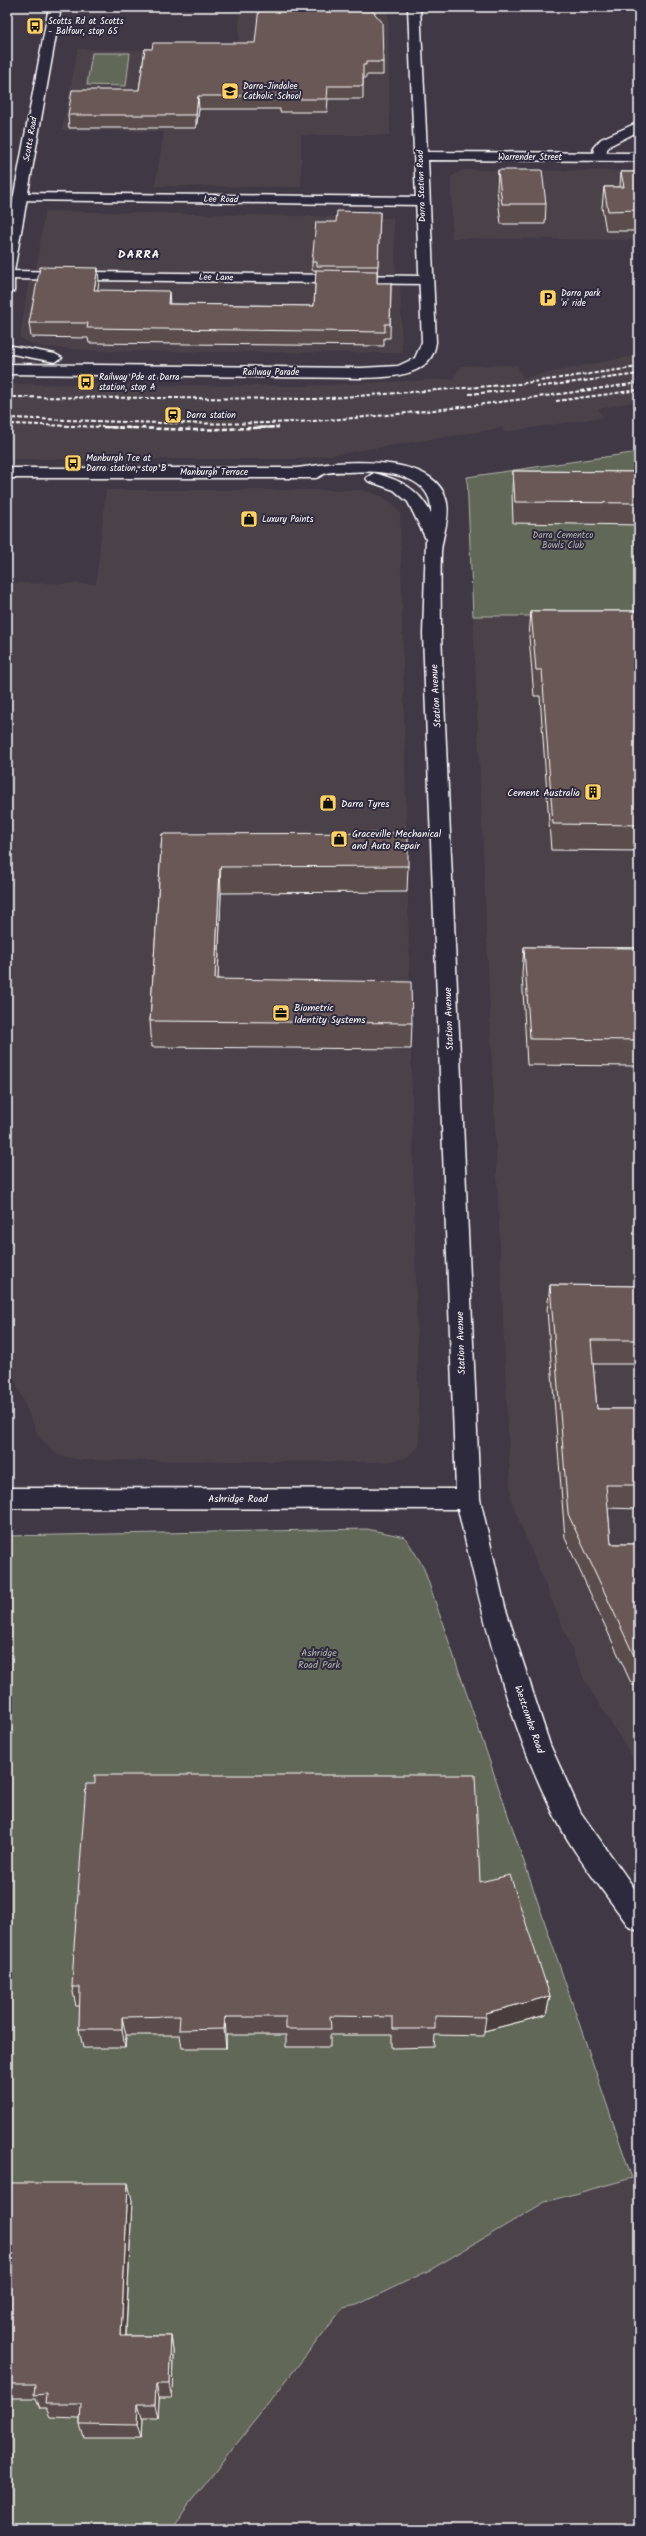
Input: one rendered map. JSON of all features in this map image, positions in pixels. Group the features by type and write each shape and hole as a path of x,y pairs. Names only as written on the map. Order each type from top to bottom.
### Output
{"street":[{"name":"Scotts Road","path":"7,271 55,7"},
{"name":"Darra Station Road","path":"414,7 425,280 429,342 428,354 420,363"},
{"path":"601,157 600,148 606,142 639,126"},
{"name":"Warrender Street","path":"420,156 639,157"},
{"name":"Lee Road","path":"20,197 422,200"},
{"name":"Lee Lane","path":"7,275 425,280"},
{"path":"7,279 7,291"},
{"name":"Railway Parade","path":"7,349 120,370"},
{"name":"Railway Parade","path":"7,369 256,372 384,371 407,368 420,363"},
{"name":"Manburgh Terrace","path":"301,472 337,467 386,468"},
{"name":"Station Avenue","path":"386,468 424,480 433,488 439,501 434,539 432,634 468,1499"},
{"name":"Manburgh Terrace","path":"7,473 301,472 372,478 394,483"},
{"name":"Station Avenue","path":"394,483 417,499 434,539"},
{"name":"Ashridge Road","path":"7,1498 468,1499"},
{"name":"Westcombe Road","path":"468,1499 493,1607 537,1746 572,1822 639,1918"}],"shaded area":[{"name":"Darra-Jindalee Catholic School","path":"240,7 388,7 390,135 301,135 301,187 155,186 164,132 62,130 78,49 238,52"},
{"path":"463,170 639,171 639,240 452,238 451,177"},
{"path":"45,211 393,218 396,274 36,270"},
{"path":"29,279 400,285 402,353 94,351 37,346 20,338"},
{"path":"639,355 639,400 598,409 603,417 504,432 502,428 304,459 7,459 7,384 308,386 453,379 461,366 517,365 523,378"},
{"path":"106,490 362,490 381,496 393,504 400,514 419,1446 406,1458 386,1462 80,1460 58,1455 38,1435 7,1362 7,583 96,584"},
{"path":"473,616 639,616 639,1768 585,1681 511,1501"},
{"path":"639,2175 639,2529 170,2529 343,2308 357,2305 430,2270 545,2202"}],"green space":[{"path":"92,53 130,53 126,86 87,85"},
{"name":"Darra Cementco Bowls Club","path":"639,452 639,616 473,616 467,477"},
{"name":"Ashridge Road Park","path":"367,1529 405,1537 423,1566 632,2178 545,2202 430,2270 357,2305 343,2308 170,2529 7,2529 7,1536"}],"building":[{"path":"259,7 369,7 382,22 383,62 366,62 366,65 363,65 363,86 328,86 327,99 280,99 280,96 198,96 196,115 68,115 72,90 139,90 145,49 152,49 153,43 255,43"},
{"path":"498,170 542,170 546,204 502,204"},
{"path":"621,172 639,172 639,210 608,211 604,187 624,187"},
{"path":"337,211 380,212 378,266 317,266 317,262 312,262 316,222 336,222"},
{"path":"40,267 98,268 94,290 169,291 168,304 314,306 316,270 377,271 377,283 391,283 390,324 385,324 385,332 87,328 88,323 29,323"},
{"path":"513,471 639,472 639,503 515,502"},
{"path":"531,611 639,611 639,825 553,824 542,670 536,670"},
{"path":"408,833 408,866 220,867 215,979 411,982 412,1023 150,1021 162,834"},
{"path":"524,947 639,948 639,1040 530,1039"},
{"path":"550,1285 639,1286 639,1340 591,1340 597,1409 639,1409 639,1485 606,1485 611,1544 639,1544 639,1662 637,1662 568,1514"},
{"path":"95,1775 475,1775 480,1882 510,1875 550,1996 486,2013 486,2017 435,2016 435,2029 393,2029 393,2017 330,2016 331,2029 286,2029 286,2017 225,2017 224,2029 179,2030 180,2016 122,2017 122,2029 79,2029 80,1987 72,1987 74,1947 86,1784 95,1784"},
{"path":"7,2183 128,2183 121,2336 171,2336 169,2384 156,2384 155,2404 138,2404 137,2425 80,2424 81,2404 45,2404 46,2394 34,2395 35,2384 7,2384"}],"railway":[{"path":"7,397 317,399 518,384 639,367"},
{"path":"536,387 639,374"},
{"path":"7,418 198,423 275,423 313,421 436,410 639,383"},
{"path":"469,394 514,390"},
{"path":"556,401 639,390"},
{"path":"11,424 134,428"},
{"path":"103,427 134,428"},
{"path":"134,428 196,430 279,427 252,428"}],"place":[{"name":"Scotts Rd at Scotts - Balfour, stop 65","path":"35,26"},
{"name":"Darra-Jindalee Catholic School","path":"230,91"},
{"name":"Darra park 'n' ride","path":"548,298"},
{"name":"Railway Pde at Darra station, stop A","path":"86,382"},
{"name":"Darra station","path":"173,415"},
{"name":"Manburgh Tce at Darra station, stop B","path":"73,463"},
{"name":"Luxury Paints","path":"249,519"},
{"name":"Cement Australia","path":"593,792"},
{"name":"Darra Tyres","path":"328,803"},
{"name":"Graceville Mechanical and Auto Repair","path":"339,839"},
{"name":"Biometric Identity Systems","path":"281,1013"}],"district":[{"name":"DARRA","path":"139,254"}]}
